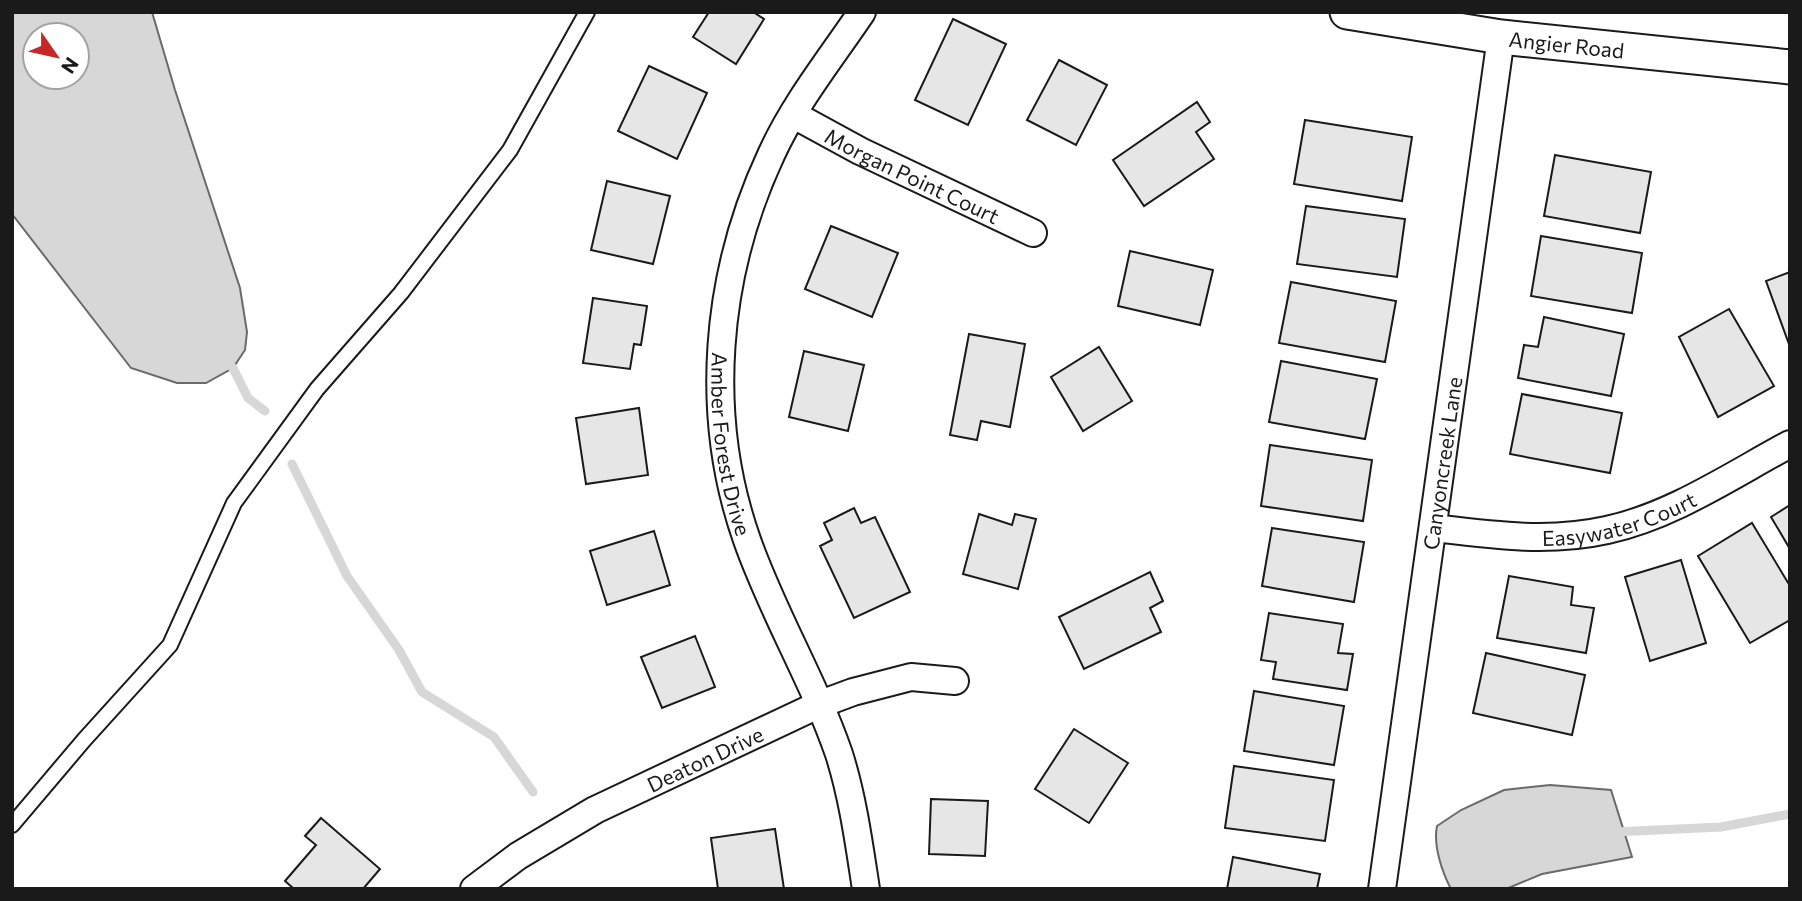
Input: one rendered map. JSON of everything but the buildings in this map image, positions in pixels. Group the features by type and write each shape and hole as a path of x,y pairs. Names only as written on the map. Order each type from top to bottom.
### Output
{"street":[{"name":"Amber Forest Drive","path":"862,12 771,153 748,210 737,249 723,328 720,369 723,434 732,484 747,539 771,601 839,754 853,807 866,889"},
{"name":"Angier Road","path":"1347,12 1501,37 1790,67"},
{"name":"Canyoncreek Lane","path":"1382,889 1501,37"},
{"name":"Morgan Point Court","path":"794,115 860,152 1033,233"},
{"name":"Easywater Court","path":"1433,528 1518,538 1550,538 1609,530 1679,504 1790,444"},
{"name":"Deaton Drive","path":"474,889 559,829 818,705 853,692 911,677 955,681"}],"lane":[{"path":"12,825 84,740 170,646 234,503 317,389 401,293 510,150 587,12"}],"shaded area":[{"path":"12,12 152,12 240,288 247,332 245,350 233,368 206,383 177,383 131,368 12,214"},
{"path":"1550,785 1611,790 1632,857 1542,874 1506,889 1451,889 1439,858 1437,826 1461,810 1504,790"}],"waterway":[{"path":"226,361 233,368 248,398 265,411"},
{"path":"292,464 347,576 399,650 422,692 494,737 533,792"},
{"path":"1614,832 1721,827 1790,814"}]}
